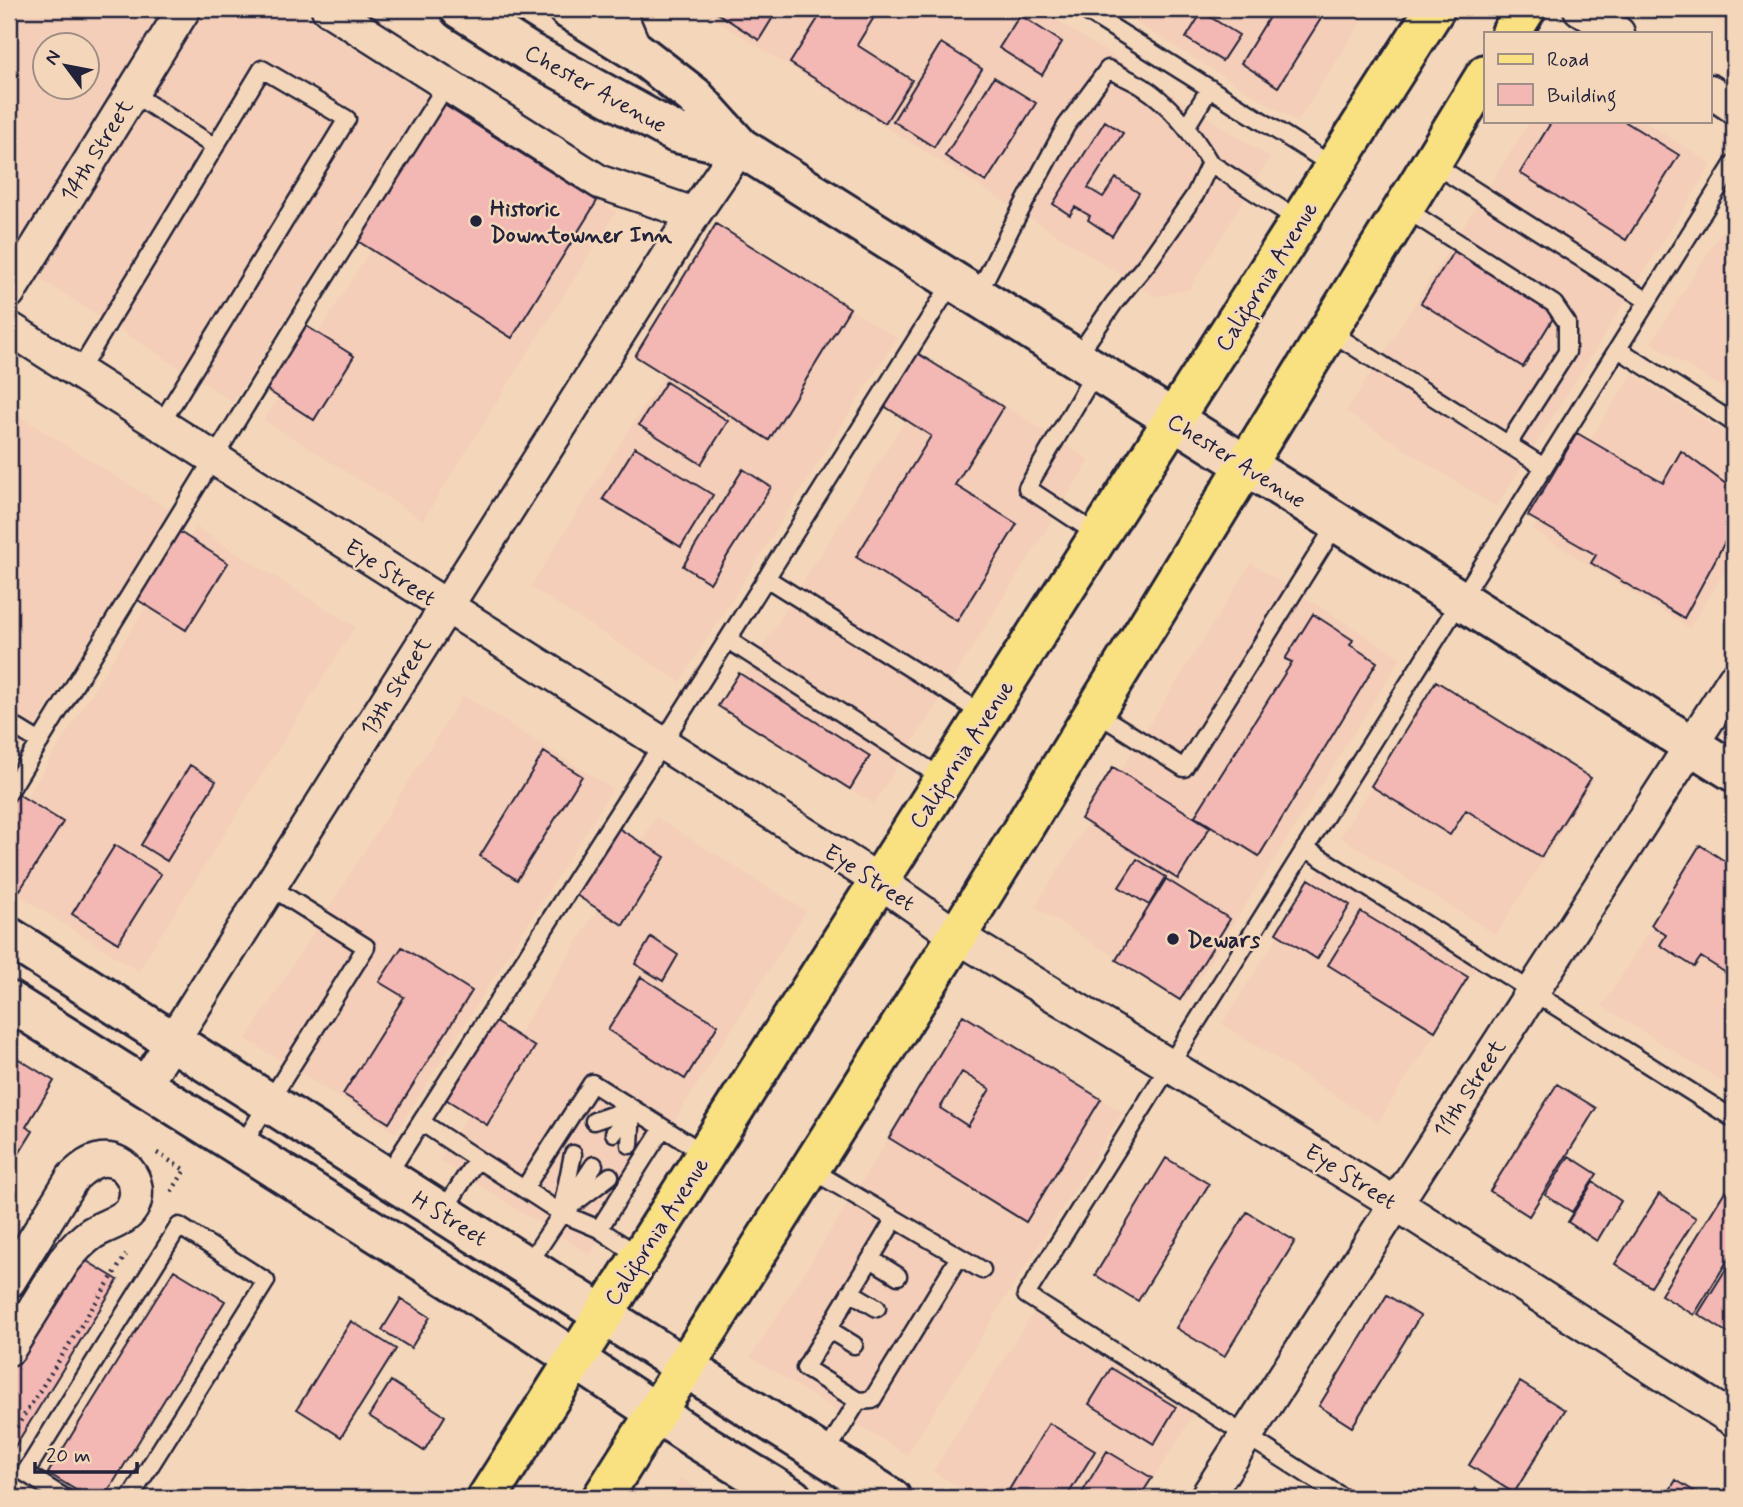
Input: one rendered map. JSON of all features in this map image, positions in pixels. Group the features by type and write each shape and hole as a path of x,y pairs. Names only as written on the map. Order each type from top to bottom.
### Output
{"main road":[{"name":"California Avenue","path":"487,1498 1435,9"},
{"path":"1512,32 1526,9"},
{"path":"601,1498 957,936 1484,77"}],"street":[{"name":"14th Street","path":"9,292 184,9"},
{"path":"328,9 600,182 694,214"},
{"name":"Chester Avenue","path":"460,9 530,53 676,133 740,147"},
{"name":"Chester Avenue","path":"568,9 636,51 694,96 740,147 1734,772"},
{"path":"618,9 636,51"},
{"path":"1580,9 1616,32"},
{"path":"1712,92 1734,107"},
{"name":"13th Street","path":"144,1086 694,214 740,147"},
{"name":"Eye Street","path":"9,328 879,881 957,936 1395,1203 1734,1420"},
{"name":"11th Street","path":"1206,1498 1734,679"},
{"name":"H Street","path":"9,937 891,1498"},
{"path":"9,1001 792,1498"},
{"path":"9,1281 73,1177 81,1169 101,1160 121,1164 129,1171 137,1190 130,1212 122,1219 91,1234 74,1249 9,1349"}],"lane":[{"path":"1083,9 1335,167"},
{"path":"78,373 262,69 347,119 160,425"},
{"path":"386,1177 766,578 965,288 1011,228 1066,126 1108,69 1144,88 1168,108 1194,136 1210,163 1300,221"},
{"path":"9,792 213,458 447,84"},
{"path":"1185,127 1210,88"},
{"path":"132,93 215,147"},
{"path":"1100,536 1027,488 1114,303 1148,262 1195,195 1210,163"},
{"path":"1432,163 1648,301"},
{"path":"1344,1498 1026,1295 1734,163"},
{"path":"1404,208 1554,304 1567,323 1567,352 1508,444"},
{"path":"1329,331 1544,467"},
{"path":"1618,349 1734,423"},
{"path":"1095,712 1184,768 1337,523"},
{"path":"766,578 985,715"},
{"path":"728,640 944,779"},
{"path":"9,723 40,742"},
{"path":"1305,848 1734,1119"},
{"path":"241,1147 366,947 269,886"},
{"path":"524,1189 592,1083 705,1154"},
{"path":"594,1121 632,1108"},
{"path":"614,1133 632,1108"},
{"path":"630,1145 632,1108"},
{"path":"421,1122 561,1213 599,1229 640,1256"},
{"path":"599,1229 663,1128"},
{"path":"561,1213 573,1154"},
{"path":"442,1213 477,1159"},
{"path":"526,1267 594,1165"},
{"path":"810,1169 982,1270"},
{"path":"561,1213 610,1177"},
{"path":"894,1220 805,1368 858,1401 872,1400 887,1365 958,1257"},
{"path":"65,1498 25,1473 179,1226 266,1281 130,1498"},
{"path":"871,1259 898,1276"},
{"path":"850,1292 877,1308"},
{"path":"828,1329 854,1345"},
{"path":"824,1456 858,1401"}],"path":[{"path":"164,1205 185,1170"},
{"path":"9,1439 129,1250"}],"shaded area":[{"path":"9,9 291,9 427,95 233,402 9,259"},
{"path":"698,9 1039,9 1270,157 1190,289 1156,297"},
{"path":"1114,9 1370,9 1297,122"},
{"path":"1699,9 1734,9 1734,31"},
{"path":"457,112 616,212 423,520 264,420"},
{"path":"1529,122 1646,122 1712,164 1496,507 1346,412"},
{"path":"1734,211 1734,395 1651,343"},
{"path":"746,244 897,338 680,682 530,587"},
{"path":"940,365 1090,460 874,804 723,709"},
{"path":"1632,374 1734,439 1734,557 1689,628 1533,530"},
{"path":"11,411 170,510 9,767 9,415"},
{"path":"196,527 355,627 138,971 9,889 9,825"},
{"path":"1251,563 1401,658 1185,1001 1035,907"},
{"path":"1438,681 1594,780 1496,935 1340,837"},
{"path":"463,695 613,789 396,1133 246,1039"},
{"path":"656,817 806,911 590,1255 439,1160"},
{"path":"1702,847 1734,867 1734,1089 1602,1006"},
{"path":"1320,869 1477,967 1378,1123 1222,1024"},
{"path":"967,1014 1123,1112 907,1455 751,1357"},
{"path":"1033,1313 1194,1415 1141,1498 976,1498 933,1471"},
{"path":"681,1478 713,1498 668,1498"}],"building":[{"path":"711,9 778,9 759,40"},
{"path":"824,9 879,9 857,45 912,80 885,123 790,63"},
{"path":"1274,9 1327,9 1278,87 1241,63"},
{"path":"1202,12 1239,35 1222,61 1186,38"},
{"path":"1020,15 1062,42 1042,75 999,48"},
{"path":"941,43 982,69 934,147 893,121"},
{"path":"994,77 1036,103 986,182 945,156"},
{"name":"Historic Downtowner Inn","path":"441,103 597,201 512,338 356,240"},
{"path":"1105,121 1123,133 1088,188 1103,197 1116,178 1139,193 1112,236 1088,220 1090,216 1075,207 1070,215 1053,204"},
{"path":"1551,122 1626,122 1679,155 1626,240 1520,173"},
{"path":"716,224 850,308 769,440 635,356"},
{"path":"1454,251 1555,315 1523,367 1421,303"},
{"path":"300,322 354,356 314,420 261,386"},
{"path":"914,351 1003,407 955,485 1017,524 957,621 856,557 931,436 881,404"},
{"path":"666,382 728,421 701,464 639,425"},
{"path":"1577,433 1663,483 1681,451 1734,490 1734,525 1684,618 1591,563 1596,555 1528,516"},
{"path":"635,447 713,495 681,547 603,499"},
{"path":"743,469 771,487 710,583 683,566"},
{"path":"175,529 228,563 186,630 133,597"},
{"path":"1313,614 1353,640 1350,645 1377,662 1259,856 1195,816 1292,662 1285,659"},
{"path":"739,673 870,756 850,789 718,706"},
{"path":"1436,681 1591,778 1541,857 1466,810 1450,835 1371,786"},
{"path":"544,752 582,776 517,880 480,856"},
{"path":"190,765 216,781 167,861 141,845"},
{"path":"1113,767 1210,827 1178,879 1081,819"},
{"path":"18,794 63,822 20,890 9,884 9,808"},
{"path":"615,826 665,857 623,925 573,893"},
{"path":"115,845 161,874 118,943 72,914"},
{"path":"1700,845 1734,867 1734,978 1701,957 1694,967 1660,945 1666,935 1651,925"},
{"path":"1137,859 1166,877 1149,905 1119,887"},
{"name":"Dewars","path":"1166,879 1230,919 1180,1000 1116,960"},
{"path":"1309,879 1350,905 1317,959 1276,933"},
{"path":"1361,912 1468,977 1435,1031 1328,965"},
{"path":"651,937 678,955 663,981 635,964"},
{"path":"402,947 472,991 389,1123 343,1094 404,997 379,982"},
{"path":"641,977 718,1025 685,1079 608,1030"},
{"path":"963,1015 1101,1099 1026,1222 889,1138","holes":["962,1072 990,1089 968,1126 940,1108"]},
{"path":"492,1020 535,1047 487,1125 444,1098"},
{"path":"9,1053 54,1081 26,1127 33,1131 9,1170"},
{"path":"1557,1084 1596,1108 1529,1216 1490,1191"},
{"path":"1569,1156 1597,1174 1572,1212 1545,1195"},
{"path":"1166,1158 1209,1184 1138,1301 1095,1275"},
{"path":"1593,1182 1621,1201 1597,1241 1568,1222"},
{"path":"1725,1191 1734,1197 1734,1250 1694,1315 1661,1295"},
{"path":"1659,1194 1696,1218 1651,1287 1615,1264"},
{"path":"1247,1212 1295,1241 1224,1357 1176,1328"},
{"path":"67,1249 118,1280 9,1456 9,1342"},
{"path":"1734,1256 1734,1337 1698,1314"},
{"path":"174,1270 225,1301 104,1498 89,1498 48,1473"},
{"path":"1387,1295 1420,1316 1352,1427 1319,1406"},
{"path":"401,1299 430,1317 411,1348 382,1330"},
{"path":"351,1321 396,1349 341,1437 297,1409"},
{"path":"1111,1368 1176,1407 1154,1444 1089,1404"},
{"path":"391,1381 445,1416 424,1451 369,1416"},
{"path":"1520,1382 1565,1410 1514,1493 1469,1465"},
{"path":"1049,1423 1095,1451 1066,1498 1011,1498 1006,1495"},
{"path":"1107,1451 1152,1478 1139,1498 1079,1498"},
{"path":"1676,1480 1705,1498 1665,1498"},
{"path":"1476,1488 1493,1498 1469,1498"}],"place":[{"name":"Historic Downtowner Inn","path":"476,221"},
{"name":"Dewars","path":"1173,939"}]}
